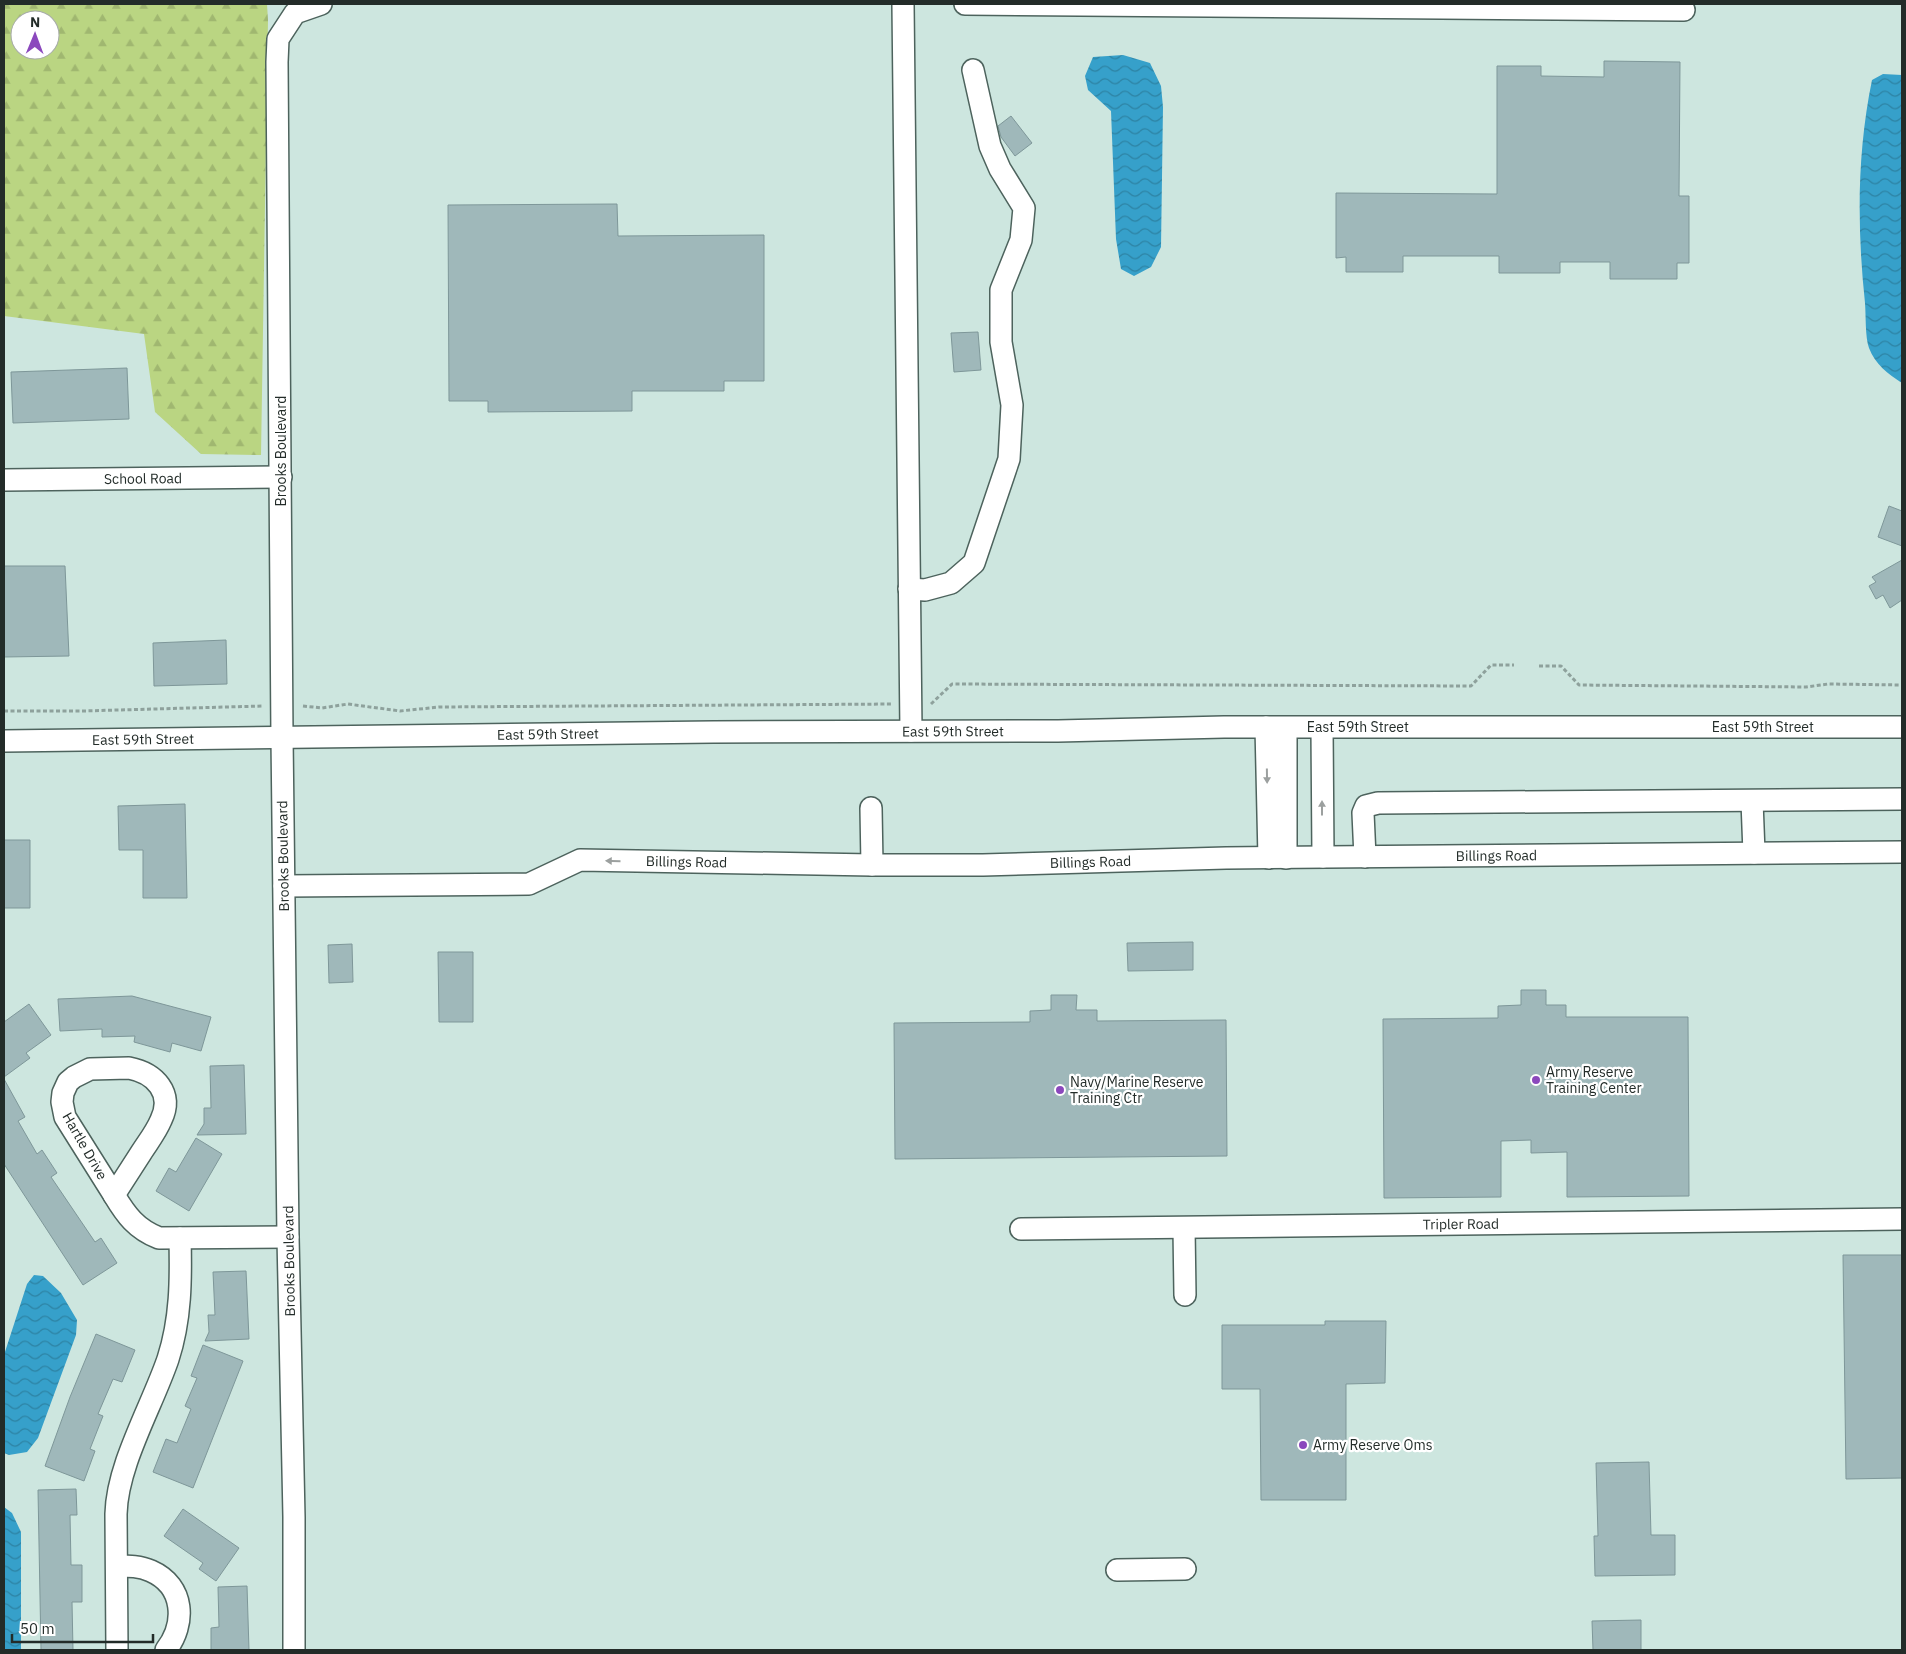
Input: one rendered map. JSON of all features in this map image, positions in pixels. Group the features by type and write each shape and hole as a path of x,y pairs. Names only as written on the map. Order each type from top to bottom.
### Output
{"street":[{"name":"Brooks Boulevard","path":"295,1649 282,737 277,62 278,38 295,13 321,4"},
{"path":"903,4 912,731"},
{"path":"965,4 1270,5 1684,10"},
{"path":"909,589 925,590 951,583 974,563 1009,458 1012,405 1000,342 1001,290 1021,240 1024,208 1000,168 990,146 973,70"},
{"name":"School Road","path":"4,480 281,477"},
{"name":"East 59th Street","path":"4,741 1276,728 1902,727"},
{"path":"1276,728 1278,858"},
{"path":"1322,728 1322,857"},
{"path":"1365,857 1363,813 1366,806 1378,803 1902,799"},
{"path":"1752,800 1754,853"},
{"path":"871,808 872,865"},
{"name":"Billings Road","path":"284,886 529,884 580,860 983,865 1322,857 1902,852"},
{"name":"Hartle Drive","path":"114,1195 161,1122 165,1108 165,1099 163,1090 156,1080 140,1070 129,1068 90,1068 77,1074 68,1082 63,1094 65,1117 127,1216 141,1230 159,1238 288,1237"},
{"name":"Tripler Road","path":"1021,1229 1902,1219"},
{"path":"1184,1228 1185,1294"},
{"path":"117,1650 116,1514 118,1491 174,1337 180,1293 180,1238"},
{"path":"117,1566 138,1567 152,1571 165,1580 172,1589 178,1602 180,1621 175,1638 166,1650"},
{"path":"1116,1570 1185,1569"}],"path":[{"path":"930,704 952,684 1471,686 1491,665 1514,665"},
{"path":"1538,666 1561,666 1579,685 1806,687 1828,684 1902,685"},
{"path":"303,706 322,708 348,704 400,711 439,707 894,704"},
{"path":"4,711 82,711 262,706"}],"green space":[{"path":"4,4 267,4 261,455 201,454 155,412 144,334 4,316"}],"water":[{"path":"1123,55 1150,63 1161,86 1163,107 1161,247 1151,267 1134,276 1121,269 1116,239 1111,111 1088,90 1085,76 1093,57"},
{"path":"1883,74 1902,75 1902,383 1883,368 1869,348 1862,275 1860,191 1863,135 1872,80"},
{"path":"34,1275 43,1276 61,1293 77,1320 76,1335 38,1438 27,1452 9,1455 4,1453 4,1355 27,1284"},
{"path":"4,1507 12,1513 21,1532 21,1650 4,1650"}],"building":[{"path":"1604,61 1680,62 1679,196 1689,196 1689,263 1677,263 1677,279 1610,279 1610,262 1560,262 1560,273 1499,273 1499,256 1403,256 1403,272 1346,272 1346,257 1336,258 1336,193 1497,194 1497,66 1541,66 1541,76 1604,77"},
{"path":"1011,116 1032,143 1015,156 1001,137 998,126"},
{"path":"617,204 618,236 764,235 764,381 724,381 724,391 632,391 632,411 488,412 488,401 449,401 448,205"},
{"path":"978,332 981,370 954,372 951,333"},
{"path":"127,368 129,419 13,423 11,372"},
{"path":"1889,506 1902,511 1902,546 1878,537"},
{"path":"1902,560 1902,600 1890,608 1883,595 1876,599 1869,586 1876,582 1872,577"},
{"path":"4,566 65,566 69,656 4,657"},
{"path":"226,640 227,684 154,686 153,643"},
{"path":"185,804 187,898 143,898 143,850 119,850 118,806"},
{"path":"4,840 30,840 30,908 4,908"},
{"path":"1193,942 1193,970 1128,971 1127,943"},
{"path":"352,944 353,982 329,983 328,945"},
{"path":"438,952 473,952 473,1022 439,1022"},
{"name":"Army Reserve Training Center","path":"1521,990 1546,990 1546,1005 1566,1005 1566,1017 1688,1017 1689,1196 1567,1197 1567,1152 1531,1153 1531,1140 1501,1141 1501,1197 1384,1198 1383,1019 1498,1018 1498,1006 1521,1005"},
{"name":"Navy/Marine Reserve Training Ctr","path":"1051,995 1077,995 1076,1010 1097,1010 1097,1021 1226,1020 1227,1156 895,1159 894,1023 1030,1022 1030,1011 1051,1010"},
{"path":"132,996 211,1017 201,1051 172,1043 170,1052 134,1042 135,1036 102,1037 102,1029 60,1031 58,999"},
{"path":"29,1004 51,1035 26,1053 30,1058 4,1077 4,1022"},
{"path":"244,1065 246,1134 197,1135 204,1124 204,1108 211,1108 210,1066"},
{"path":"4,1079 25,1117 18,1121 37,1154 42,1150 57,1173 51,1177 95,1242 101,1238 117,1263 83,1285 4,1164"},
{"path":"196,1138 222,1154 189,1211 156,1191 169,1168 176,1172"},
{"path":"1843,1255 1902,1255 1902,1478 1846,1479"},
{"path":"246,1271 249,1339 205,1341 209,1332 208,1315 215,1315 213,1272"},
{"name":"Army Reserve Oms","path":"1325,1321 1386,1321 1385,1383 1346,1384 1346,1500 1261,1500 1260,1389 1222,1389 1222,1325 1325,1325"},
{"path":"96,1334 135,1350 122,1382 113,1379 98,1414 103,1416 90,1449 95,1451 84,1481 45,1466 70,1397"},
{"path":"203,1345 243,1361 193,1488 153,1472 166,1439 177,1443 191,1409 185,1406 197,1378 191,1376"},
{"path":"1649,1462 1651,1535 1675,1535 1675,1575 1595,1576 1594,1536 1598,1536 1596,1463"},
{"path":"76,1489 77,1515 70,1515 71,1565 82,1565 82,1602 72,1602 73,1650 41,1650 38,1490"},
{"path":"183,1509 239,1548 216,1581 199,1569 203,1563 164,1536"},
{"path":"247,1586 249,1650 211,1650 211,1628 219,1627 218,1587"},
{"path":"1641,1620 1641,1650 1593,1650 1592,1621"}],"place":[{"name":"Army Reserve Training Center","path":"1536,1080"},
{"name":"Navy/Marine Reserve Training Ctr","path":"1060,1090"},
{"name":"Army Reserve Oms","path":"1303,1445"}]}
